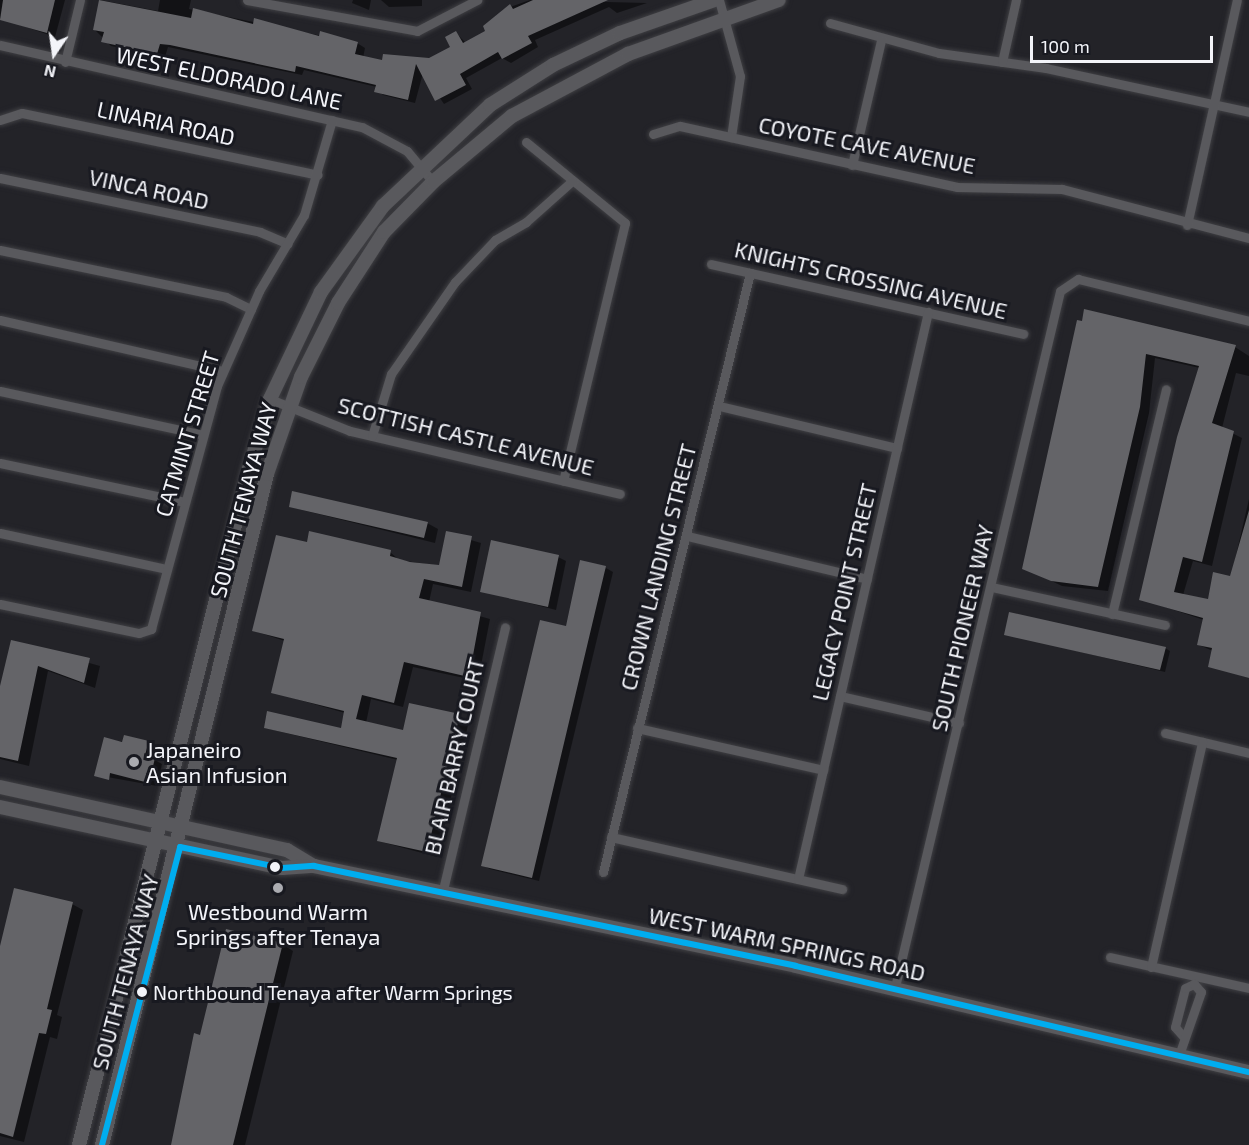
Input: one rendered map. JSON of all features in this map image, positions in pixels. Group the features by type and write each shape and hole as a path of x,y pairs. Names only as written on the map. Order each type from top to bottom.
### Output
{"street":[{"path":"65,62 80,0"},
{"path":"247,0 417,31 477,0"},
{"name":"SOUTH TENAYA WAY","path":"79,1145 270,399 300,330 336,267 420,166 490,105 553,65 620,33 720,7 779,0"},
{"path":"1002,62 1016,0"},
{"path":"1187,225 1237,0"},
{"path":"720,7 741,82 731,137"},
{"name":"SOUTH TENAYA WAY","path":"102,1145 180,847 267,474 289,407 317,340 353,278 384,232 433,182 498,126 562,86 720,7"},
{"path":"830,23 880,40 1249,112"},
{"path":"852,165 880,40"},
{"name":"WEST ELDORADO LANE","path":"0,45 65,62 332,120 391,141 420,166 433,182"},
{"name":"LINARIA ROAD","path":"3,118 22,113 318,175"},
{"name":"CATMINT STREET","path":"0,604 148,632 203,435 224,371 251,309 288,243 318,175 332,120"},
{"name":"COYOTE CAVE AVENUE","path":"653,134 680,126 957,187 1062,189 1187,225 1249,238"},
{"path":"525,142 625,223 563,481"},
{"name":"VINCA ROAD","path":"0,178 260,232 288,243"},
{"path":"372,436 391,375 449,289 495,240 526,222 572,181"},
{"path":"0,250 226,297 251,309"},
{"name":"KNIGHTS CROSSING AVENUE","path":"711,264 1023,334"},
{"name":"CROWN LANDING STREET","path":"603,872 750,273"},
{"name":"SOUTH PIONEER WAY","path":"895,987 992,587 1060,291 1071,281 1249,321"},
{"name":"LEGACY POINT STREET","path":"798,879 928,312"},
{"path":"0,320 224,371"},
{"path":"1112,614 1166,389"},
{"path":"0,391 203,435"},
{"name":"SCOTTISH CASTLE AVENUE","path":"270,399 372,436 620,494"},
{"path":"719,406 897,448"},
{"path":"0,463 185,502"},
{"path":"0,533 167,570"},
{"path":"687,536 867,579"},
{"path":"992,587 1165,625"},
{"name":"BLAIR BARRY COURT","path":"442,894 505,627"},
{"path":"840,696 959,723"},
{"path":"637,728 823,770"},
{"path":"1165,733 1249,753"},
{"path":"1151,967 1202,742"},
{"name":"WEST WARM SPRINGS ROAD","path":"0,787 288,850 314,866"},
{"name":"WEST WARM SPRINGS ROAD","path":"0,807 282,868 314,866 895,987 1249,1072"},
{"path":"611,837 842,889"},
{"path":"1110,957 1195,980 1249,988"},
{"path":"1179,1055 1183,1036 1191,1030 1201,992 1195,980"},
{"path":"1183,1036 1175,1027 1185,988 1195,980"}],"building":[{"path":"3,0 55,0 47,33 0,20"},
{"path":"99,0 191,18 193,8 253,24 254,18 319,36 320,31 358,42 355,54 382,60 383,54 429,58 450,47 445,37 456,31 463,43 485,31 483,26 510,4 513,9 533,0 608,0 528,36 532,43 502,59 498,52 460,74 466,85 435,101 416,64 408,100 374,92 376,85 296,66 295,72 170,45 160,44 157,54 101,42 104,32 93,30"},
{"path":"1084,309 1236,345 1212,423 1234,431 1202,562 1183,557 1174,592 1208,599 1213,572 1230,576 1249,510 1249,678 1208,667 1212,648 1197,645 1203,618 1139,600 1177,437 1199,366 1146,354 1140,407 1098,587 1051,581 1022,569 1077,320 1082,321"},
{"path":"292,491 428,522 424,538 289,507"},
{"path":"309,531 391,550 390,556 410,562 439,565 446,531 472,536 462,587 424,579 419,598 481,612 469,677 404,662 394,703 362,695 356,719 403,730 409,703 460,714 427,852 377,841 397,758 264,728 267,711 341,728 344,711 271,693 284,639 252,631 276,535 307,542"},
{"path":"491,540 559,555 548,607 480,592"},
{"path":"580,560 606,566 532,878 481,866 540,620 566,626"},
{"path":"1009,612 1166,647 1160,670 1004,635"},
{"path":"11,640 90,658 84,683 38,666 18,761 0,757 0,686"},
{"path":"124,735 149,741 145,755 155,758 149,783 110,773 109,780 94,776 104,737 122,742"},
{"path":"14,888 73,902 47,1009 52,1010 46,1034 39,1033 13,1137 0,1133 0,946"},
{"path":"226,929 283,943 233,1145 171,1145 194,1033 200,1035"}],"transit line":[{"path":"102,1145 180,847 282,868 314,866 796,966 1249,1072"}],"place":[{"name":"Japaneiro Asian Infusion","path":"134,762"},
{"name":"Westbound Warm Springs after Tenaya","path":"278,888"},
{"name":"Northbound Tenaya after Warm Springs","path":"142,992"}]}
